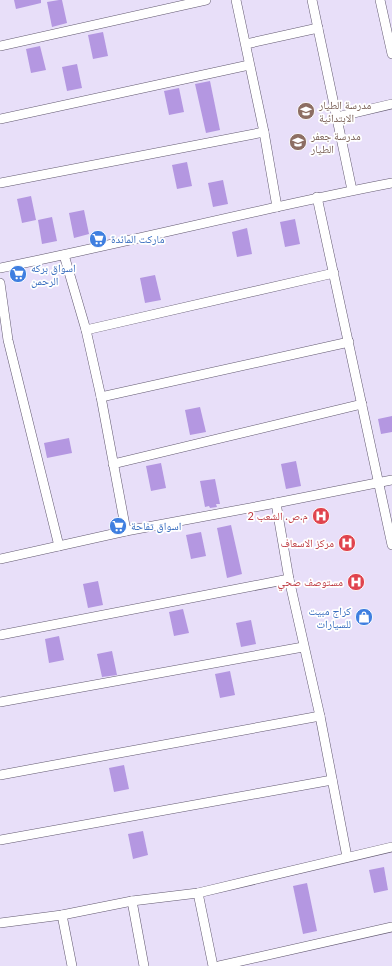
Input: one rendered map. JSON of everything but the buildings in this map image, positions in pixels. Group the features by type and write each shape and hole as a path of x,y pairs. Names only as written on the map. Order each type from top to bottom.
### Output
{"street":[{"path":"0,46 206,0"},
{"path":"236,0 264,132 277,207"},
{"path":"312,0 352,190"},
{"path":"380,0 392,54"},
{"path":"246,44 318,28"},
{"path":"0,119 249,65"},
{"path":"337,117 392,104"},
{"path":"0,184 264,132"},
{"path":"0,268 64,255 317,197 352,190 392,186"},
{"path":"317,197 391,539"},
{"path":"64,255 86,330 101,397 126,531"},
{"path":"86,330 334,273"},
{"path":"0,283 4,341 59,546"},
{"path":"101,397 348,342"},
{"path":"113,464 362,404"},
{"path":"0,558 126,531 392,480"},
{"path":"276,503 289,579 303,647 320,716 347,857"},
{"path":"0,635 289,579"},
{"path":"0,702 303,647"},
{"path":"0,776 320,716"},
{"path":"0,840 332,780"},
{"path":"0,923 62,915 132,901 198,893 392,847"},
{"path":"198,893 214,966"},
{"path":"132,901 144,966"},
{"path":"62,915 72,966"},
{"path":"219,966 392,927"}],"place":[{"name":"مدرسة الطيار الابتدائية","path":"306,111"},
{"name":"مدرسة جعفر الطيار","path":"298,142"},
{"name":"ماركت المائدة","path":"98,239"},
{"name":"اسواق بركه الرحمن","path":"18,274"},
{"name":"م.ص. الشعب 2","path":"321,516"},
{"name":"اسواق تفاحة","path":"118,526"},
{"name":"مركز الاسعاف","path":"347,543"},
{"name":"مستوصف صحي","path":"356,582"},
{"name":"كراج مبيت للسيارات","path":"364,617"}]}
